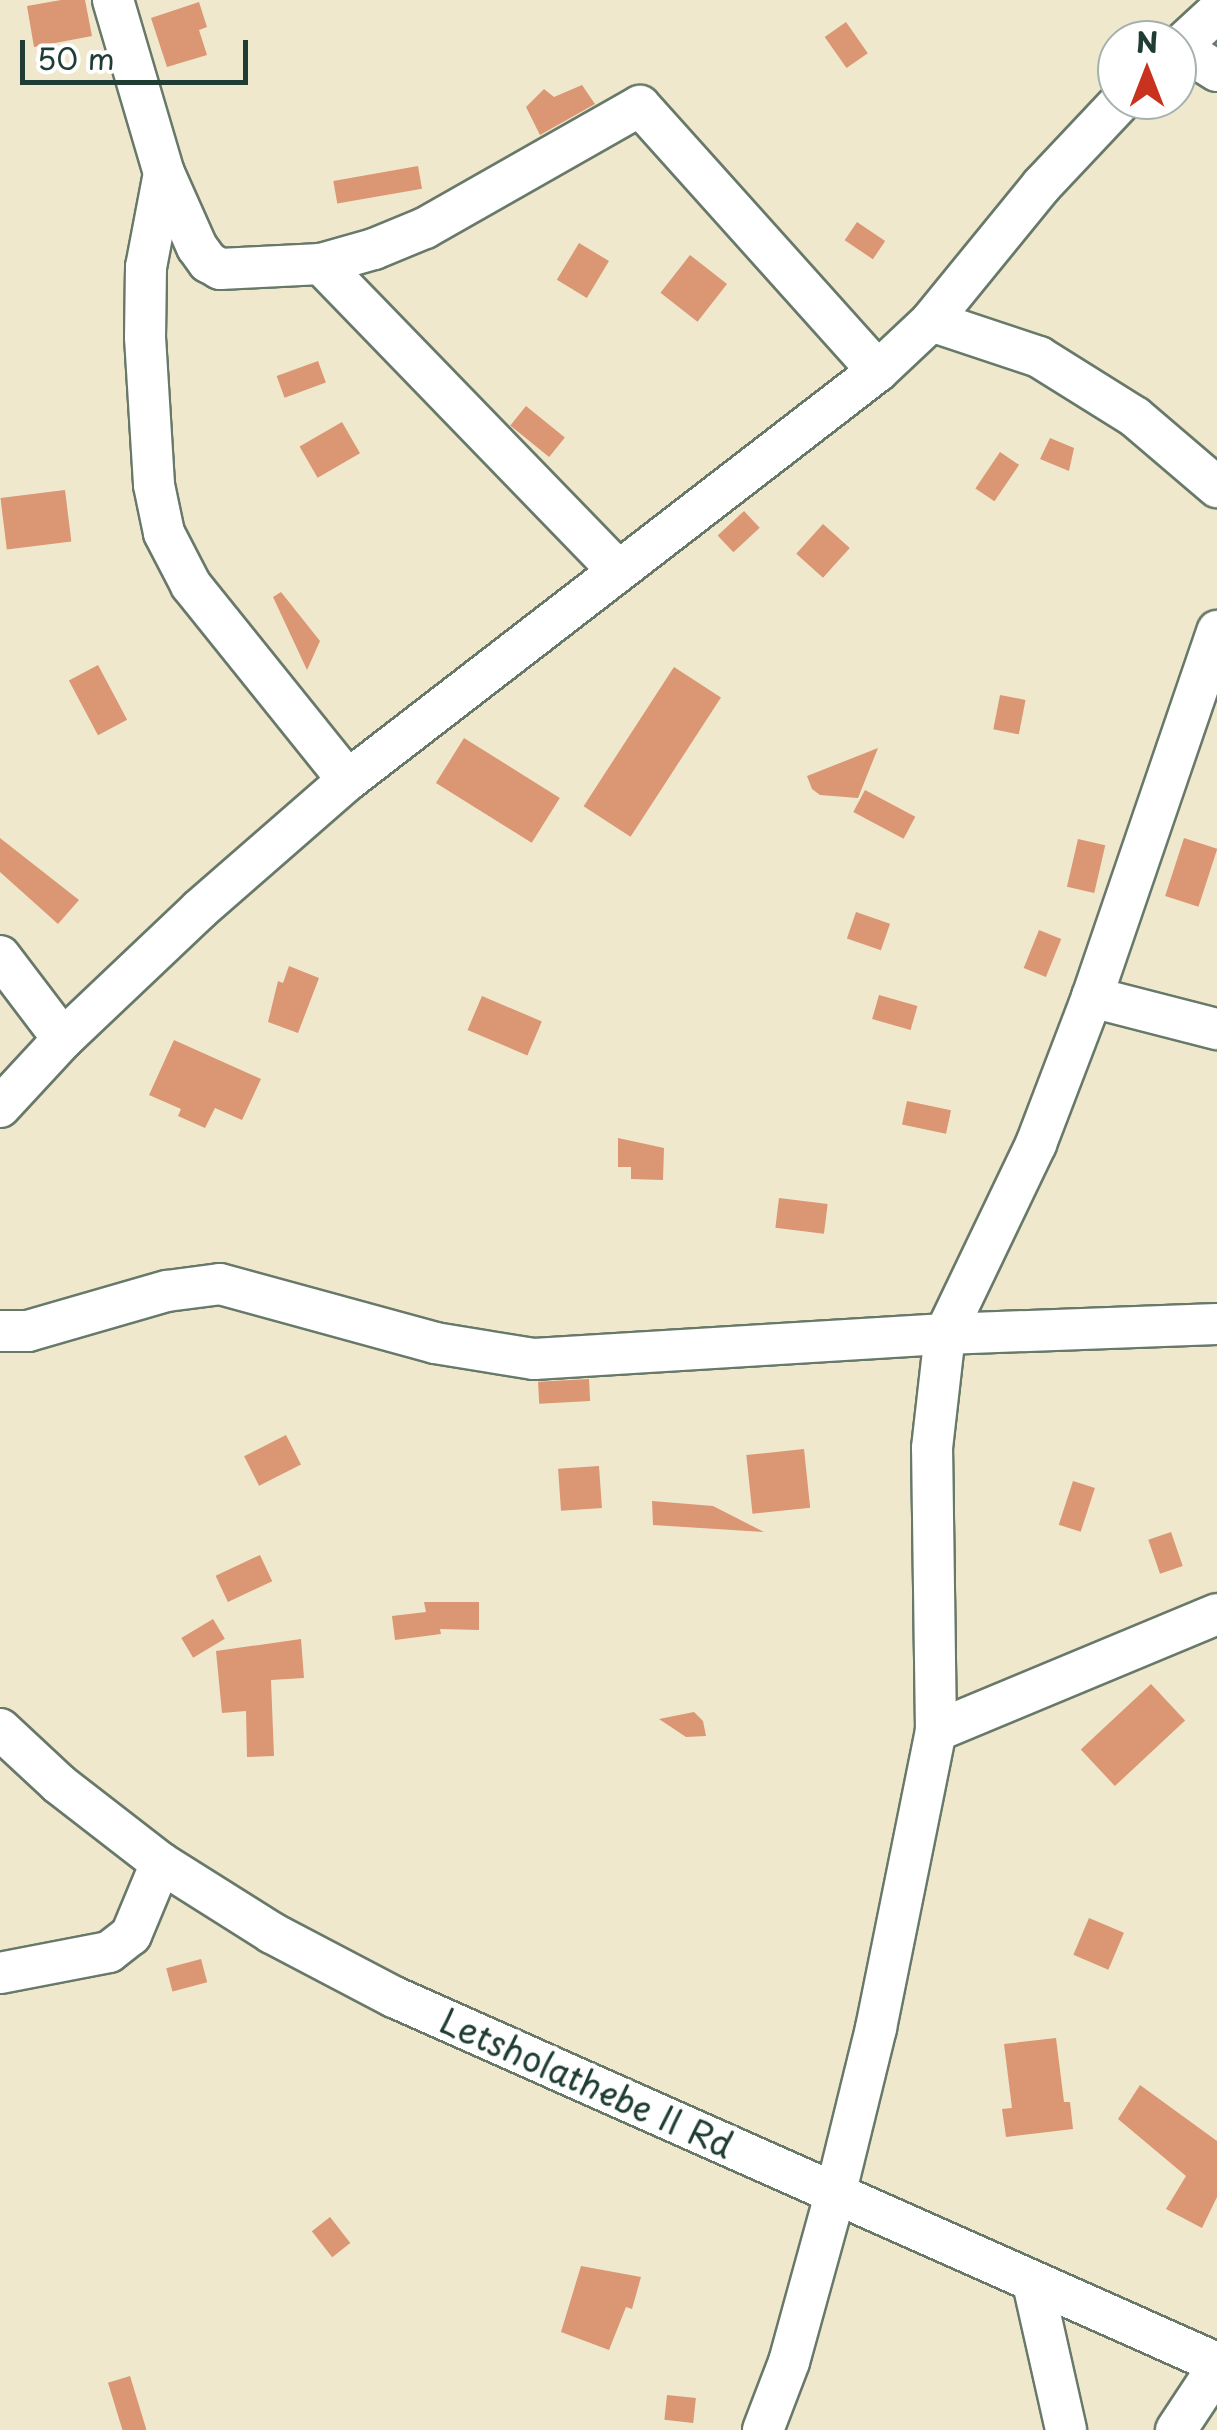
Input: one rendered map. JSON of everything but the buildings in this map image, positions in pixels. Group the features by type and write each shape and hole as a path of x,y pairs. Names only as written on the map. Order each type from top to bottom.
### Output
{"street":[{"path":"113,0 164,173 208,262 220,269 245,271 321,264 425,228 640,106 878,371"},
{"path":"1197,30 1217,12"},
{"path":"0,1107 63,1039 200,910 348,780 878,371 931,321 1042,186 1103,120"},
{"path":"164,173 146,268 145,337 154,485 164,533 191,586 348,780"},
{"path":"321,264 618,571"},
{"path":"931,321 1038,357 1135,417 1217,487"},
{"path":"763,2430 789,2362 836,2191 876,2028 936,1731 932,1448 946,1334 1036,1144 1092,997 1217,630"},
{"path":"0,956 63,1039"},
{"path":"1092,997 1217,1029"},
{"path":"0,1331 28,1331 167,1291 220,1284 434,1343 534,1359 946,1334 1217,1324"},
{"path":"936,1731 1217,1614"},
{"name":"Letsholathebe II Rd","path":"0,1728 59,1784 161,1863 272,1933 394,1996 1217,2365"},
{"path":"0,1973 109,1952 131,1935 161,1863"},
{"path":"1033,2283 1066,2430"},
{"path":"1176,2430 1217,2365"}]}
